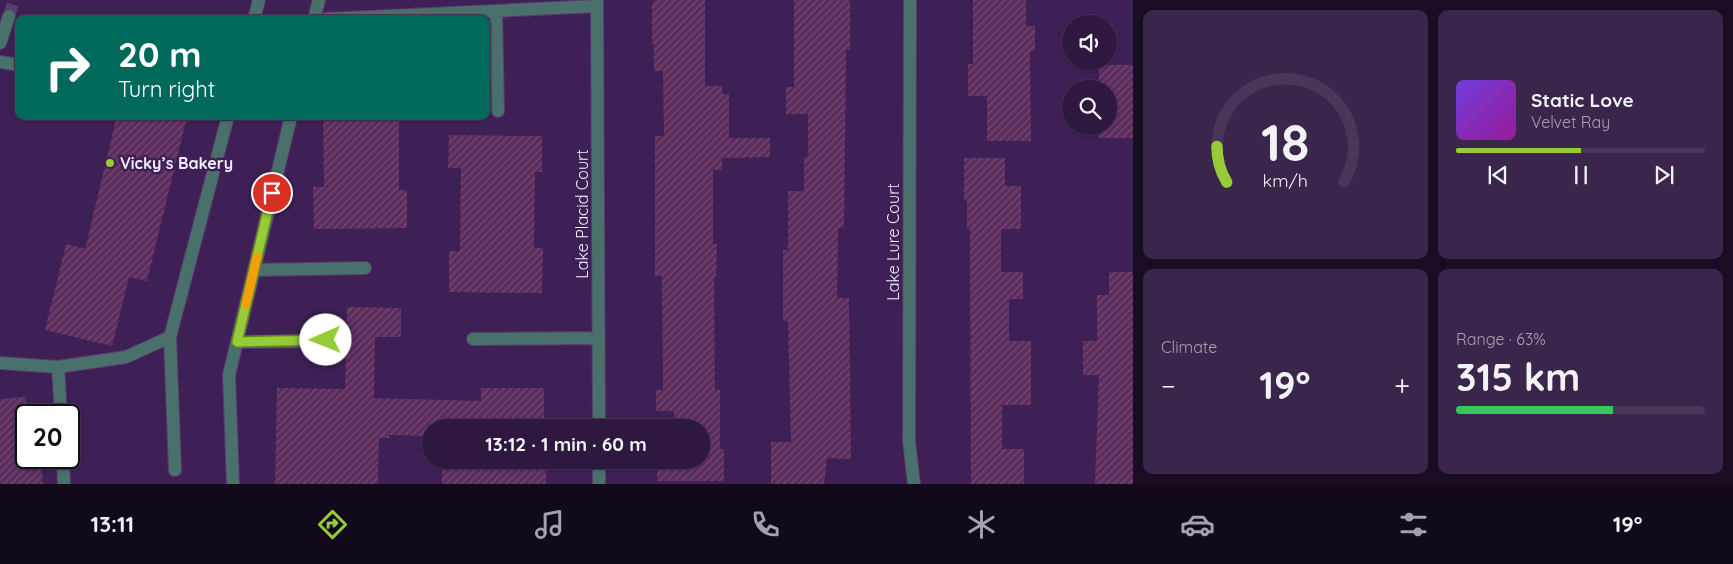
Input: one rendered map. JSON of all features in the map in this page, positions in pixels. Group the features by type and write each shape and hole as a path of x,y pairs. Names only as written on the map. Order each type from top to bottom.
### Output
{"street":[{"path":"255,15 259,0"},
{"path":"315,15 319,0"},
{"name":"Lake Lure Court","path":"910,0 909,441 914,484"},
{"path":"411,15 597,3"},
{"name":"Lake Placid Court","path":"597,3 599,419"},
{"path":"496,11 498,111"},
{"path":"0,43 9,16"},
{"path":"0,62 15,64"},
{"path":"175,470 170,337 227,120"},
{"path":"233,484 229,375 290,120"},
{"path":"254,270 365,268"},
{"path":"0,363 58,367 126,357 170,337"},
{"path":"473,339 598,338"},
{"path":"237,342 326,340"},
{"path":"58,367 60,404"},
{"path":"63,469 64,484"},
{"path":"599,469 599,484"}],"building":[{"path":"654,0 705,0 705,86 722,86 722,94 729,94 729,138 770,138 770,157 722,158 722,170 713,170 713,244 717,244 716,277 714,277 715,390 720,390 720,449 724,449 724,481 657,481 657,469 710,469 710,419 674,419 674,411 656,411 656,390 663,390 662,276 655,276 655,136 664,136 663,71 654,71 652,3 654,3"},
{"path":"794,0 850,0 850,50 846,50 844,228 838,228 837,298 849,298 851,459 827,458 824,484 771,484 771,442 791,442 788,321 783,321 783,250 788,250 788,191 804,191 804,157 808,157 808,114 786,114 786,87 794,87"},
{"path":"973,0 1026,0 1026,26 1035,26 1035,51 1030,51 1031,141 987,141 987,96 968,96 968,64 973,64"},
{"path":"1117,65 1133,65 1133,138 1099,138 1099,135 1117,135 1117,80 1099,80 1099,70 1117,70"},
{"path":"116,120 186,120 147,281 129,277 112,346 45,330 66,244 85,249"},
{"path":"323,120 399,120 399,190 407,190 407,228 314,229 313,187 324,187"},
{"path":"449,135 542,136 542,172 535,172 534,248 543,248 542,293 449,292 449,251 460,251 461,168 448,168"},
{"path":"964,158 1005,158 1005,186 1021,186 1021,229 1001,229 1001,272 1023,272 1023,299 1009,299 1009,341 1031,341 1031,405 1002,405 1002,449 1024,449 1024,484 971,484 970,229 967,229 967,200 964,200"},
{"path":"1109,272 1133,272 1133,484 1095,484 1099,375 1083,375 1083,341 1097,341 1097,295 1109,295"},
{"path":"347,307 401,308 401,337 375,337 374,398 481,401 481,388 544,388 544,419 422,419 422,436 389,435 389,438 379,438 378,484 275,484 277,388 345,389"},
{"path":"26,397 26,404 15,404 15,469 42,469 43,484 0,484 0,399"},
{"path":"442,469 546,469 546,484 442,484"}],"tunnel":[{"path":"9,16 14,0"}],"slow traffic":[{"path":"246,304 257,257"}],"place":[{"name":"Vicky’s Bakery","path":"110,163"}],"route":[{"path":"272,193 237,342 326,340"}]}
